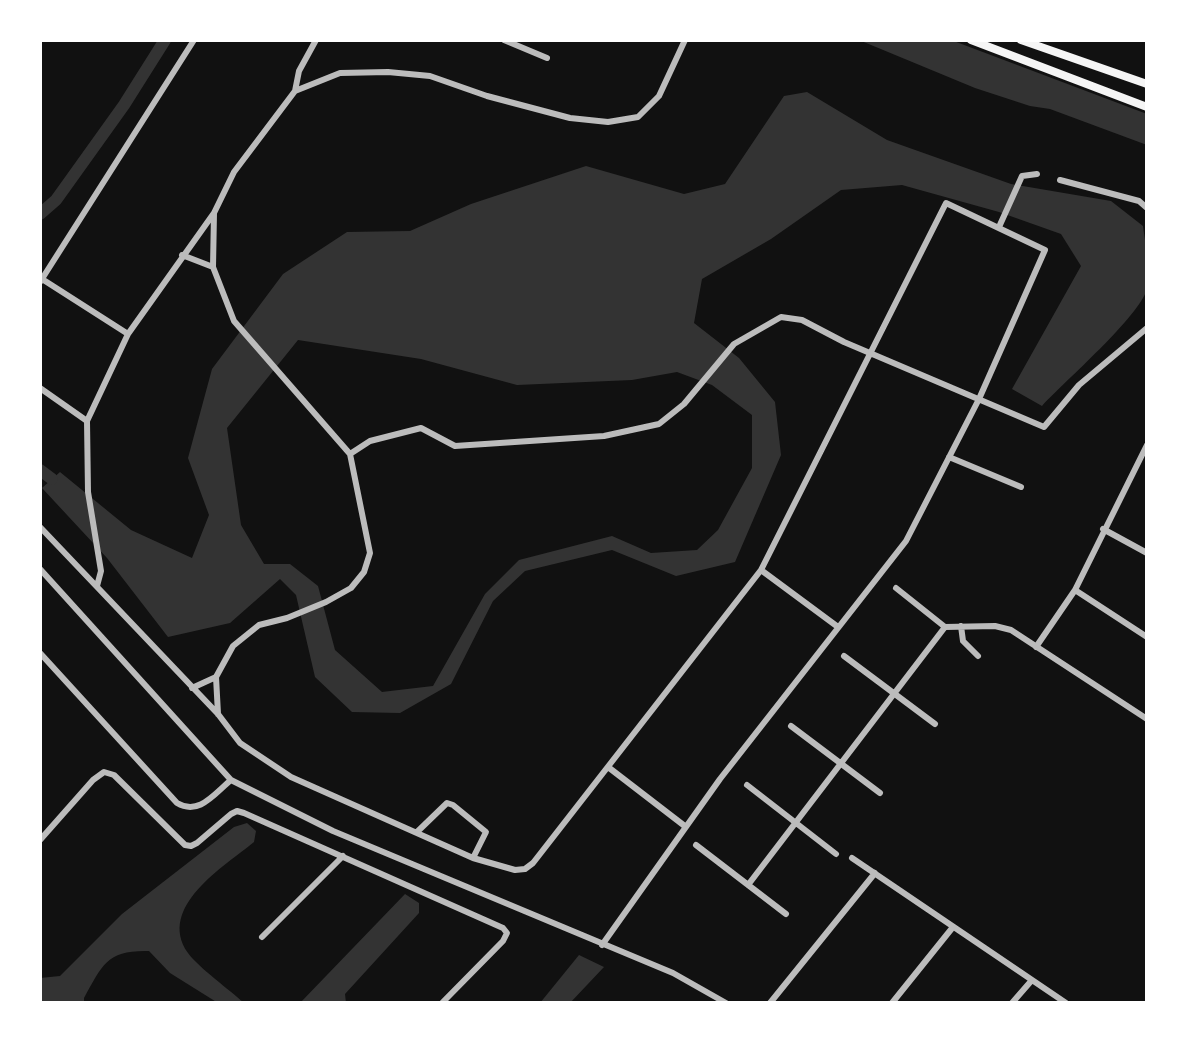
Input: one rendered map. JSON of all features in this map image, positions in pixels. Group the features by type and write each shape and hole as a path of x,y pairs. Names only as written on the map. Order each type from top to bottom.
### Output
{"main road":[{"path":"971,40 1147,107"},
{"path":"1003,52 1007,40"},
{"path":"1021,40 1147,84"}],"street":[{"path":"128,334 41,281 194,40"},
{"path":"97,586 101,571 88,492 87,421 128,334 214,213 234,172 295,91 299,71 316,40"},
{"path":"504,40 547,58"},
{"path":"295,91 340,73 388,72 430,76 487,96 570,118 608,122 638,117 659,96 685,40"},
{"path":"999,227 1017,183 1026,174 1037,174"},
{"path":"1060,180 1139,201 1147,208"},
{"path":"40,527 218,714 240,743 276,769 473,858 515,870 525,869 533,863 761,570 946,203 1045,250 979,399 906,541 720,779 602,945"},
{"path":"214,213 213,267 234,321 350,454 370,553 364,572 351,588 287,618 259,625 233,646 216,677 218,714"},
{"path":"182,255 213,267"},
{"path":"350,454 370,441 421,428 455,446 604,436 659,424 684,404 734,344 781,317 802,320 869,353 1044,427 1079,385 1147,328"},
{"path":"40,388 87,421"},
{"path":"1036,647 1075,590 1147,445"},
{"path":"949,457 1021,487"},
{"path":"1103,529 1147,553"},
{"path":"40,569 231,780 333,831 673,973 726,1003"},
{"path":"761,570 838,627"},
{"path":"896,588 945,627 1004,627 1147,719"},
{"path":"1075,590 1147,637"},
{"path":"961,626 963,641 978,656"},
{"path":"748,885 945,627"},
{"path":"40,653 177,803 186,809 198,807 231,780"},
{"path":"844,656 935,724"},
{"path":"192,688 216,677"},
{"path":"791,726 880,793"},
{"path":"608,767 686,827"},
{"path":"40,840 93,780 104,772 114,775 185,845 197,843 237,811 503,928 507,933 503,941 442,1003"},
{"path":"747,785 836,854"},
{"path":"417,832 441,806 447,803 453,805 486,832 473,858"},
{"path":"696,845 786,914"},
{"path":"262,937 343,856"},
{"path":"852,858 1066,1003"},
{"path":"770,1003 875,873"},
{"path":"892,1003 953,927"},
{"path":"1012,1003 1032,980"}],"shaded area":[{"path":"859,40 951,40 1147,114 1147,145 1050,109 1030,106 975,88"},
{"path":"807,92 887,140 1011,184 1111,201 1143,226 1149,274 1141,301 1116,332 1042,406 1012,389 1081,266 1061,234 999,212 902,185 841,190 771,239 702,279 694,323 739,358 775,402 781,455 735,562 676,576 612,550 525,571 493,601 451,684 400,713 352,712 315,677 296,595 280,579 230,623 168,637 107,558 42,488 60,472 131,530 192,558 209,515 188,458 212,369 283,274 347,232 410,231 471,204 586,166 684,194 725,184 784,96","holes":["298,340 421,359 517,385 632,380 677,372 712,385 752,415 752,468 718,530 697,550 651,553 612,536 519,560 485,594 433,686 382,692 335,650 318,586 290,564 264,564 241,525 227,428"]},
{"path":"247,823 256,831 254,842 198,889 187,904 181,920 180,936 193,959 244,1003 218,1003 170,973 149,951 135,951 108,961 84,998 84,1003 40,1003 40,978 60,976 122,914 234,827"},
{"path":"405,894 419,903 419,913 345,994 346,1003 300,1003"},
{"path":"579,955 604,967 570,1003 540,1003"}],"waterway":[{"path":"40,214 56,200 124,105 165,40"},
{"path":"40,470 52,479"}]}
